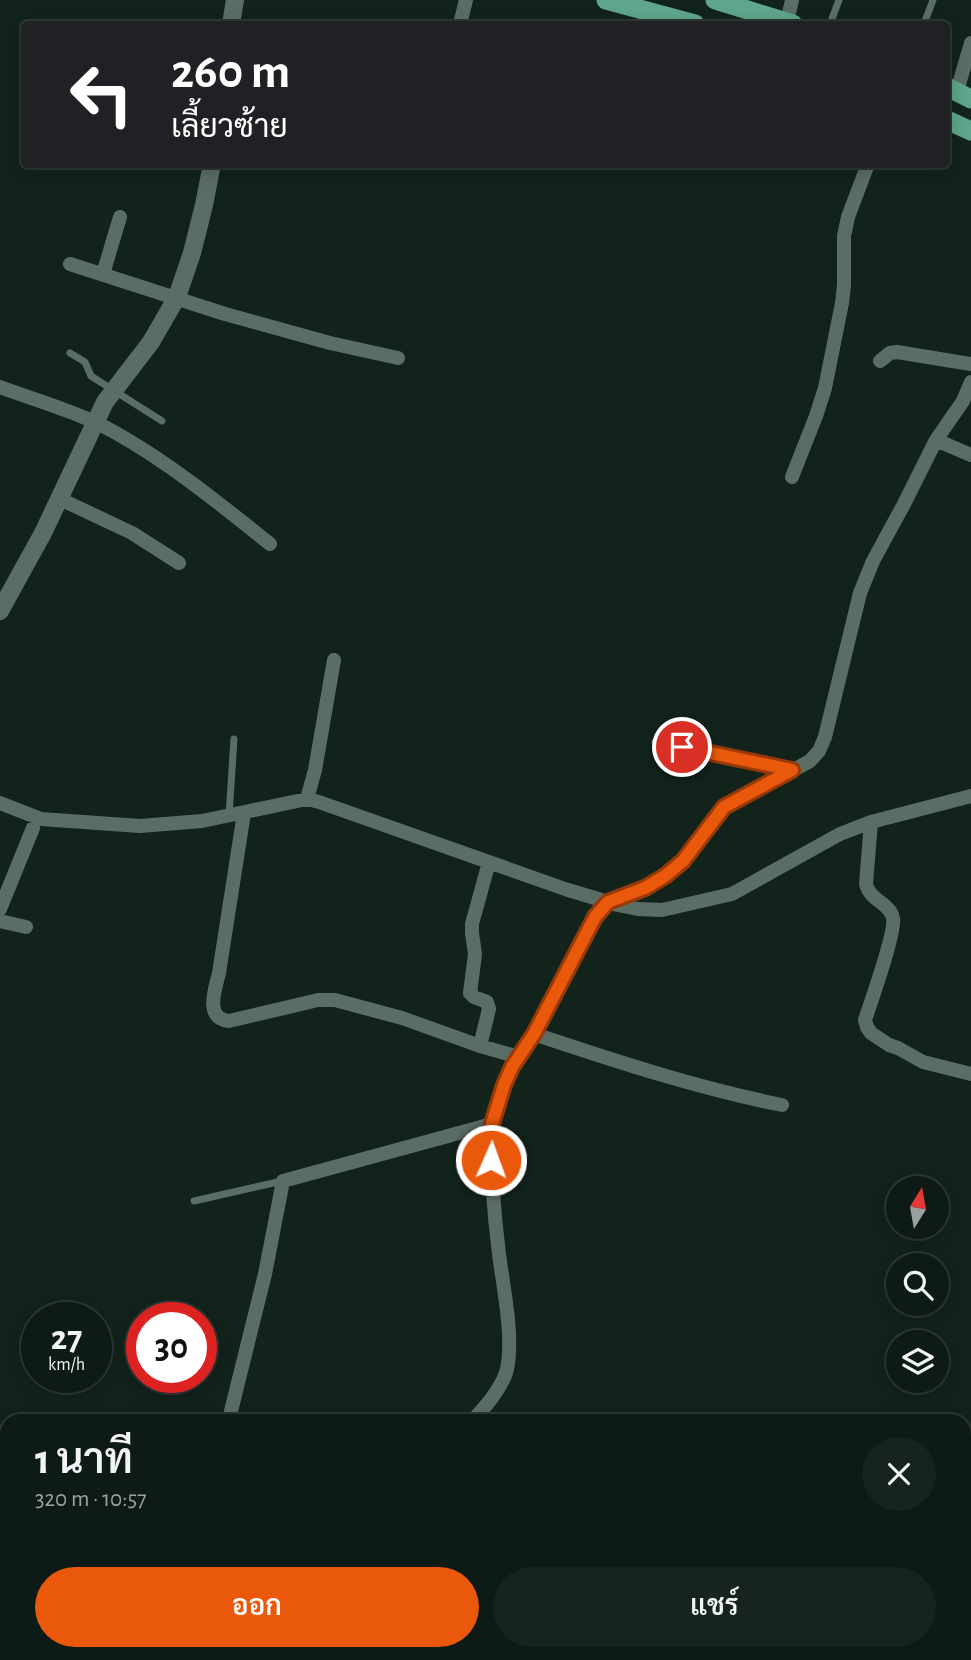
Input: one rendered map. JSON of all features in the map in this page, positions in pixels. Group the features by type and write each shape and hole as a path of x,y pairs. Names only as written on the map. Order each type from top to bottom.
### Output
{"main road":[{"path":"607,0 684,21"},
{"path":"715,0 783,21"},
{"path":"950,121 971,131"}],"street":[{"path":"232,21 235,0"},
{"path":"461,21 466,0"},
{"path":"790,21 792,0"},
{"path":"958,92 971,43"},
{"path":"0,611 43,533 105,402 151,342 177,297 192,253 211,168"},
{"path":"792,477 825,388 842,303 844,236 848,217 866,168"},
{"path":"103,274 120,217"},
{"path":"70,264 225,314 330,343 398,358"},
{"path":"880,361 890,353 897,352 971,364"},
{"path":"478,1414 496,1392 506,1373 509,1356 491,1160 492,1124 512,1067 534,1034 595,917 608,902 645,888 665,876 683,861 724,807 810,761 819,751 825,737 860,593 873,561 936,440 963,401 971,382"},
{"path":"0,387 115,432 200,488 270,544"},
{"path":"936,440 971,455"},
{"path":"60,499 132,533 179,563"},
{"path":"307,799 316,770 334,660"},
{"path":"0,803 41,819 141,826 202,821 307,799 565,889 638,909 662,910 732,894 840,834 871,822 971,796"},
{"path":"236,815 219,973 213,995 217,1017 229,1021 318,1000 335,1000 402,1018 519,1057"},
{"path":"871,822 867,891 891,912 893,919 865,1020 867,1027 878,1038 923,1062 971,1074"},
{"path":"0,909 33,828"},
{"path":"480,1046 489,1009 487,1002 470,993 475,954 471,933 489,862"},
{"path":"0,921 26,927"},
{"path":"534,1034 731,1095 782,1105"},
{"path":"230,1414 265,1274 283,1181 492,1124"}],"lane":[{"path":"831,21 839,0"},
{"path":"924,21 933,0"},
{"path":"70,353 85,362 91,376 162,421"},
{"path":"234,739 236,815"},
{"path":"655,742 792,770"},
{"path":"194,1200 283,1181"}],"route":[{"path":"491,1160 492,1124 504,1085 595,917 608,902 645,888 683,861 724,807 792,770 682,747"}]}
